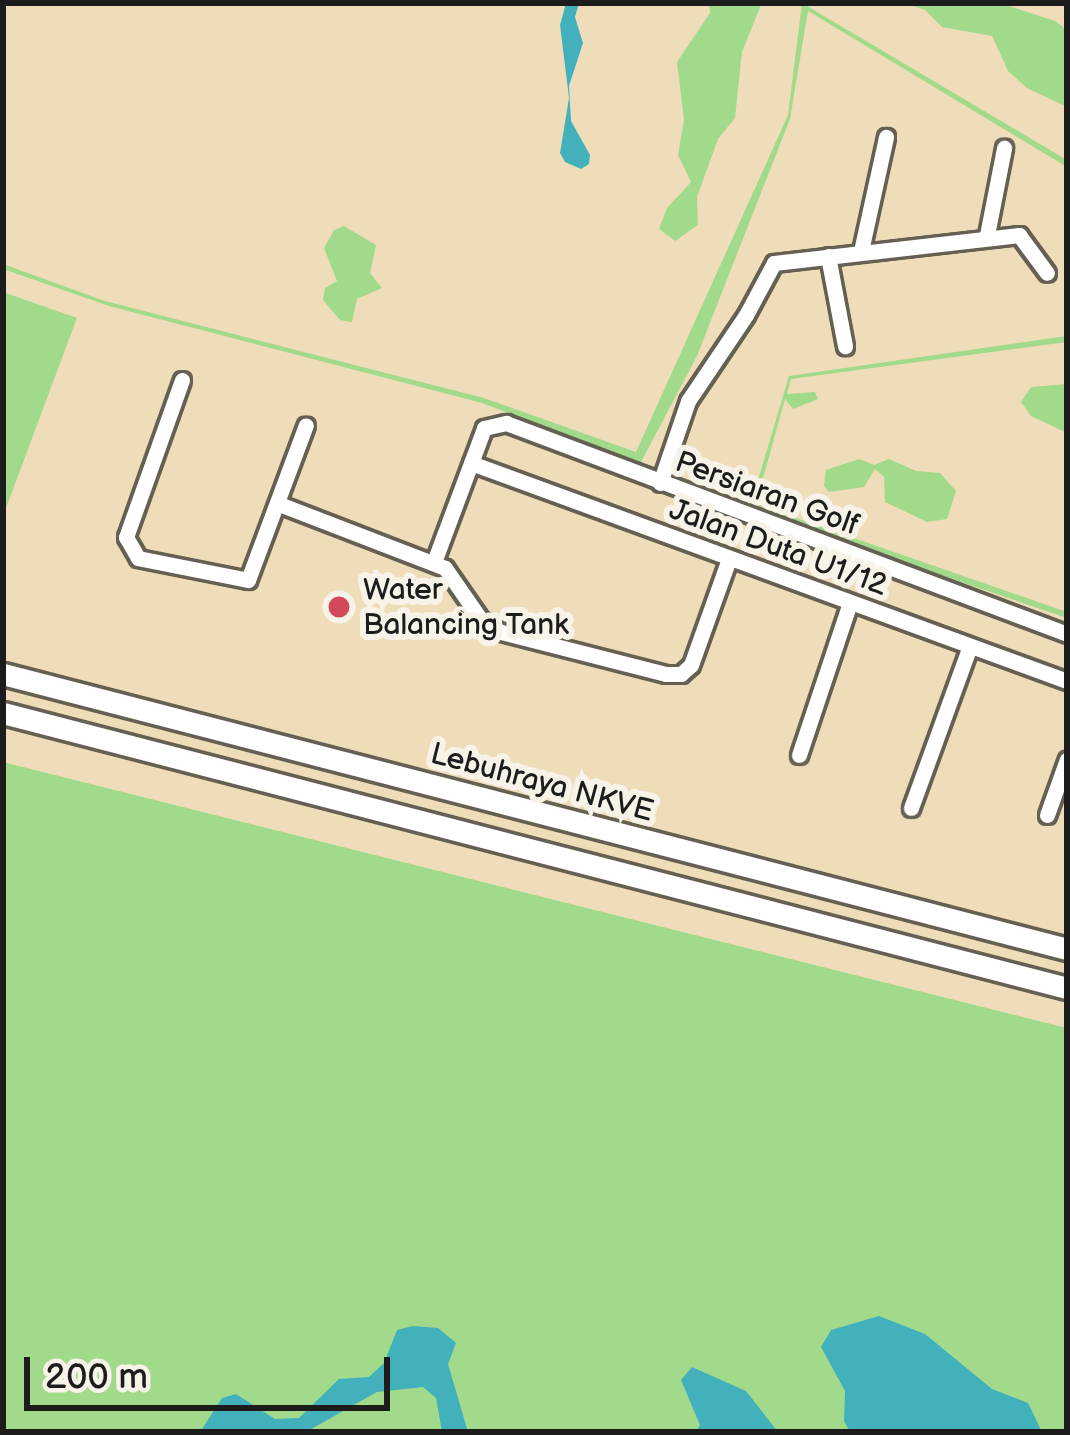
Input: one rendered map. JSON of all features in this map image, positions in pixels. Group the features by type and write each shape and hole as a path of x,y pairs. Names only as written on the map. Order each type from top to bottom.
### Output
{"highway":[{"name":"Lebuhraya NKVE","path":"3,674 1067,949"},
{"path":"3,713 1067,988"}],"street":[{"path":"861,251 886,137"},
{"path":"987,235 1004,148"},
{"path":"660,483 688,401 746,315 768,266 987,235 1025,239 1047,273"},
{"path":"828,256 845,346"},
{"path":"182,380 126,537 128,548 138,558 240,583 252,575 306,424"},
{"name":"Persiaran Golf","path":"471,464 484,428 506,423 1067,634"},
{"path":"434,562 471,464"},
{"name":"Jalan Duta U1/12","path":"471,464 1067,681"},
{"path":"278,504 434,562 454,577 481,620 501,632 681,674 691,665 729,559"},
{"path":"799,755 850,603"},
{"path":"910,808 970,646"},
{"path":"1047,814 1067,759"}],"green space":[{"path":"709,3 761,5 742,52 735,118 718,139 697,197 698,225 675,241 659,229 667,208 691,182 678,155 684,120 677,62 710,13"},
{"path":"802,3 1067,160 1067,167 808,11 790,119 697,356 640,464 482,403 109,306 3,269 3,264 105,301 484,398 636,452 788,115"},
{"path":"905,3 1000,3 1055,21 1067,30 1067,107 1027,88 1008,71 992,36 942,27 925,10"},
{"path":"344,226 376,245 370,273 382,288 357,299 352,322 340,320 323,300 325,288 337,281 324,248 334,230"},
{"path":"3,292 77,318 3,516"},
{"path":"1067,336 1067,342 791,379 787,394 815,392 818,399 793,409 785,399 756,504 1067,612 1067,618 749,510 789,376"},
{"path":"1067,384 1067,433 1031,416 1021,402 1031,387"},
{"path":"859,459 874,465 889,459 916,471 940,473 956,491 947,519 927,522 885,502 884,477 875,469 864,487 829,492 824,486 826,470"},
{"path":"3,762 1067,1028 1067,1432 3,1432"}],"water":[{"path":"566,3 579,3 575,17 583,43 569,86 571,121 590,155 589,164 581,169 565,162 560,153 569,98 560,25"},
{"path":"879,1316 925,1334 992,1389 1028,1403 1042,1432 850,1432 844,1421 845,1391 821,1347 831,1330"},
{"path":"438,1328 456,1343 448,1364 468,1432 442,1432 436,1398 423,1387 377,1392 306,1432 200,1432 222,1398 236,1394 275,1419 299,1418 339,1379 369,1377 384,1363 397,1330"},
{"path":"692,1367 746,1391 778,1432 696,1432 700,1425 681,1380"}],"place":[{"name":"Water Balancing Tank","path":"339,607"}]}
